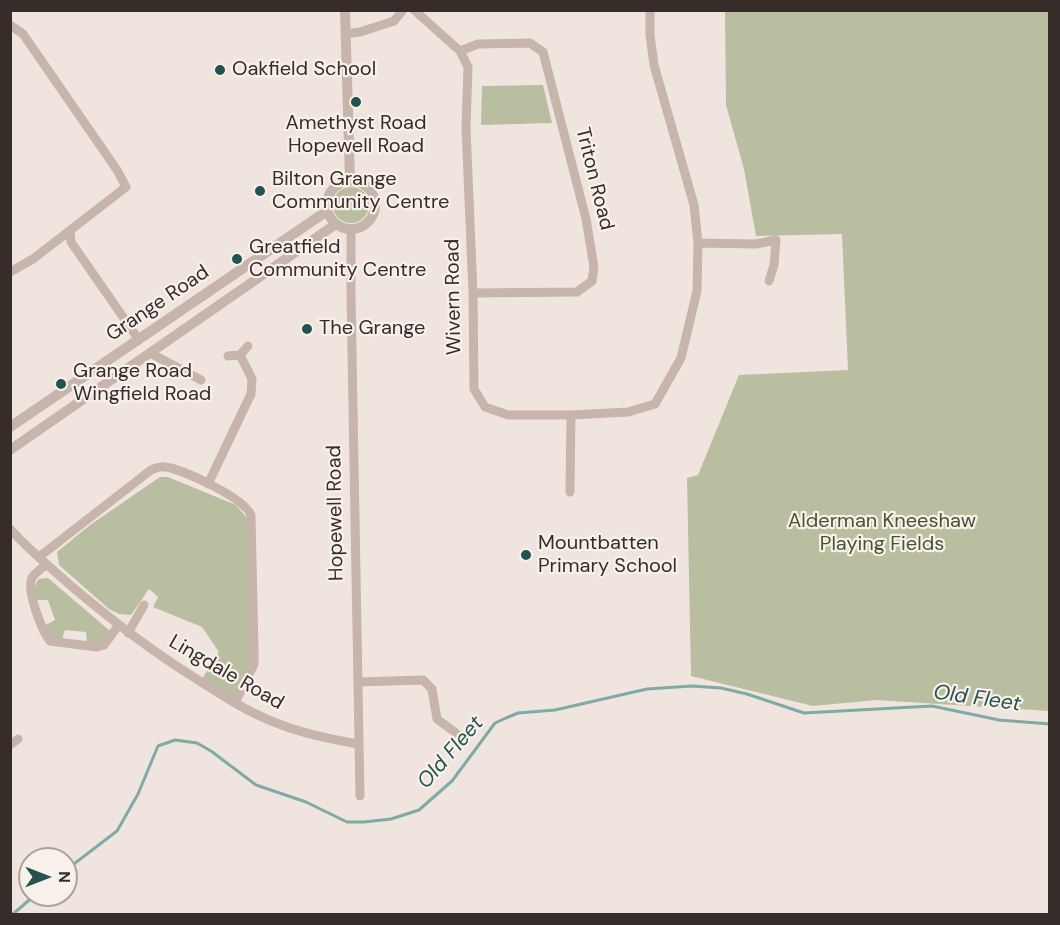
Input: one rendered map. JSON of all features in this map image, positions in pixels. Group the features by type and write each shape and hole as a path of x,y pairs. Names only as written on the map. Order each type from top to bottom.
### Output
{"street":[{"path":"345,10 350,180"},
{"path":"346,34 394,21 403,10"},
{"path":"414,10 460,51"},
{"name":"Wivern Road","path":"460,51 468,67 466,128 473,293 474,389 485,407 508,415 628,412 655,404 681,358 697,291 698,243 694,205 654,65 650,35 650,10"},
{"path":"10,25 22,34 117,170 126,187 33,260 10,272"},
{"name":"Triton Road","path":"460,51 478,44 530,43 543,52 586,219 594,267 592,281 577,292 473,293"},
{"path":"350,180 365,184 375,204 371,219 366,225 351,230 336,224 327,211 326,203 331,190 336,185 350,180"},
{"name":"Grange Road","path":"10,427 327,211"},
{"name":"Grange Road","path":"10,450 336,224"},
{"name":"Hopewell Road","path":"351,230 360,796"},
{"path":"70,232 71,242 150,353"},
{"path":"698,243 756,244 776,240 773,271 769,281"},
{"path":"228,356 240,355 248,346"},
{"name":"Grange Road","path":"150,353 201,380"},
{"path":"208,484 251,394 252,379 240,355"},
{"path":"570,492 571,415"},
{"path":"39,557 151,470 161,466 175,469 239,500 249,509 251,515 254,664 235,703"},
{"name":"Lingdale Road","path":"10,529 46,565 118,626 150,650 235,703 279,724 310,734 358,744"},
{"path":"46,565 32,578 31,589 43,631 50,641 97,647 104,645 118,626"},
{"path":"128,633 144,605"},
{"path":"358,682 423,680 432,689 437,719 456,733"}],"green space":[{"name":"Alderman Kneeshaw Playing Fields","path":"725,11 1049,11 1049,711 876,700 813,706 691,676 687,478 698,475 739,375 848,370 842,234 756,236 744,169 726,105"},
{"path":"543,85 552,123 481,125 482,86"},
{"path":"351,187 364,192 369,205 364,218 351,223 338,218 333,205 338,192"},
{"path":"160,477 168,477 236,505 247,518 251,663 235,699 202,679 219,652 202,627 153,607 158,597 149,589 131,615 119,614 109,609 59,565 57,552 90,525"},
{"path":"48,578 109,630 107,638 99,643 87,643 86,632 65,630 62,639 52,638 44,626 55,620 48,600 36,600 35,592 39,579"}],"waterway":[{"name":"Old Fleet","path":"78,861 117,831 138,794 158,746 175,740 197,743 256,785 306,802 347,822 364,822 391,819 419,810 452,781 495,723 518,713 555,710 647,689 692,686 721,688 804,713 932,706 999,720 1050,724"},
{"name":"Old Fleet","path":"13,914 21,907"}],"place":[{"name":"Oakfield School","path":"220,70"},
{"name":"Amethyst Road Hopewell Road","path":"356,102"},
{"name":"Bilton Grange Community Centre","path":"260,191"},
{"name":"Greatfield Community Centre","path":"237,259"},
{"name":"The Grange","path":"307,329"},
{"name":"Grange Road Wingfield Road","path":"61,384"},
{"name":"Mountbatten Primary School","path":"526,555"}]}
